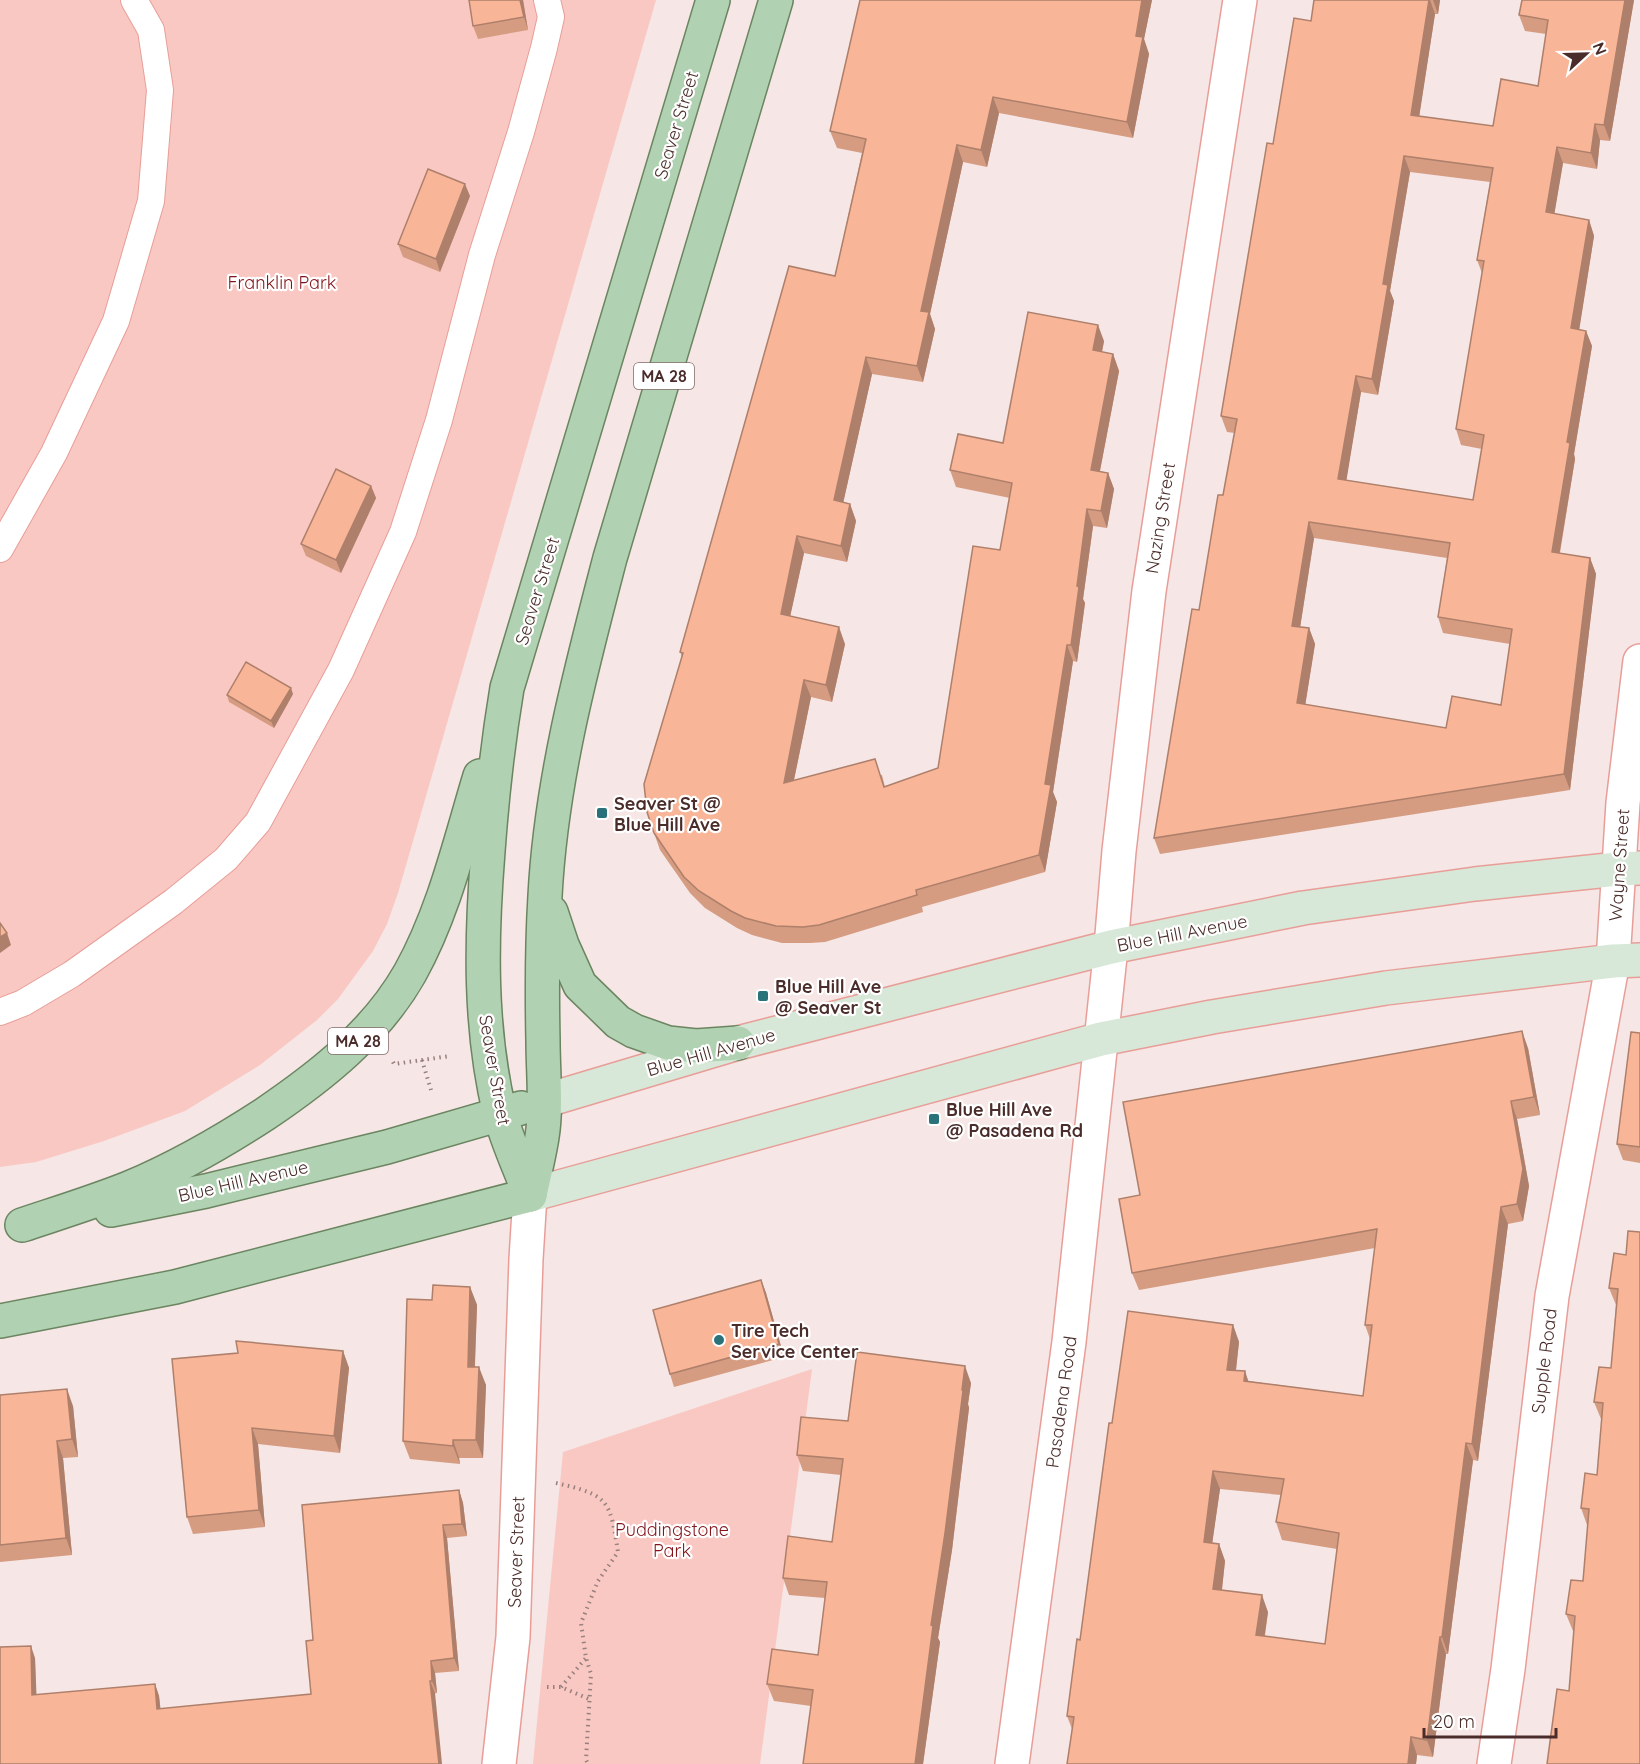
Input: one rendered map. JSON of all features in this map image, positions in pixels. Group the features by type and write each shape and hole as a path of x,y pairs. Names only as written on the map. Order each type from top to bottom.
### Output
{"main road":[{"name":"Seaver Street","path":"530,1195 500,1115 484,1022 482,954 484,892 499,738 507,688 713,0"},
{"name":"Seaver Street","path":"530,1195 543,1135 545,893 555,800 573,703 610,558 776,0"},
{"name":"MA 28","path":"11,1226 130,1188 208,1149 275,1107 317,1077 366,1032 390,1003 410,973 440,908 507,688"},
{"name":"Blue Hill Avenue","path":"11,1226 125,1208 206,1191 387,1146 500,1115 738,1043 1111,946 1303,908 1475,884 1629,868"},
{"path":"545,893 562,945 580,985 618,1022 634,1031 668,1043 696,1046 738,1043"},
{"path":"0,1321 175,1287 530,1195 1101,1039 1212,1017 1386,988 1627,960"}],"street":[{"name":"Nazing Street","path":"1101,1039 1119,851 1149,591 1240,0"},
{"name":"Wayne Street","path":"1627,960 1629,868 1623,803 1640,662"},
{"name":"Supple Road","path":"1494,1764 1508,1669 1552,1296 1627,960"},
{"name":"Pasadena Road","path":"1012,1764 1070,1342 1101,1039"},
{"name":"Seaver Street","path":"499,1764 513,1637 530,1195"}],"lane":[{"path":"0,549 54,453 116,321 151,201 160,90 151,30 134,0"},
{"path":"0,1011 23,1003 72,974 173,902 226,859 258,822 341,670 403,532 439,420 482,255 521,132 541,59 551,17 547,0"}],"path":[{"path":"387,1056 394,1064 452,1056"},
{"path":"422,1060 431,1090"},
{"path":"556,1482 586,1489 604,1499 613,1520 618,1552 598,1581 581,1623 586,1658 591,1674 586,1760 588,1764"},
{"path":"561,1687 586,1658"},
{"path":"545,1687 561,1687 589,1699"}],"green space":[{"name":"Franklin Park","path":"0,0 656,0 398,893 387,924 373,951 338,999 317,1020 260,1065 185,1111 104,1141 36,1162 0,1167"},
{"name":"Puddingstone Park","path":"812,1369 760,1764 533,1764 563,1452"}],"building":[{"path":"469,0 520,0 524,17 473,26"},
{"path":"860,0 1142,0 1136,36 1143,37 1127,122 993,97 981,150 957,145 921,311 929,312 917,366 866,357 834,500 850,504 841,546 797,536 781,614 839,627 826,685 804,680 784,783 875,759 884,787 938,768 973,546 1000,550 1012,483 950,470 958,434 1003,443 1028,312 1098,325 1093,350 1113,354 1091,470 1108,473 1101,511 1087,509 1071,645 1067,645 1045,784 1051,785 1039,855 916,890 917,895 819,925 776,926 745,918 731,911 699,891 684,877 654,833 647,812 644,784 683,653 680,652 789,266 835,276 866,139 830,131"},
{"path":"1314,0 1429,0 1411,115 1493,126 1501,79 1538,86 1548,20 1519,15 1522,0 1625,0 1604,125 1595,124 1591,153 1557,147 1546,212 1589,220 1571,328 1586,331 1567,442 1570,443 1552,552 1590,558 1564,774 1154,838 1192,609 1199,610 1218,495 1223,495 1237,419 1221,416 1267,143 1273,144 1294,18 1311,21","holes":["1404,156 1493,168 1477,260 1484,261 1456,429 1484,435 1473,500 1338,479 1356,376 1372,379 1388,285 1383,284","1309,522 1450,543 1438,617 1512,629 1501,705 1452,696 1446,728 1297,703 1309,628 1292,626"]},
{"path":"428,169 465,184 436,259 398,244"},
{"path":"336,469 371,486 336,560 301,544"},
{"path":"246,662 291,688 271,721 227,695"},
{"path":"0,923 7,933 0,937"},
{"path":"1522,1031 1534,1097 1511,1101 1523,1169 1517,1204 1501,1207 1472,1444 1466,1443 1427,1740 1411,1737 1408,1764 1067,1764 1074,1717 1067,1716 1077,1639 1080,1640 1109,1423 1112,1423 1128,1311 1233,1325 1227,1370 1245,1371 1244,1381 1363,1396 1372,1325 1365,1325 1377,1229 1132,1273 1119,1199 1140,1195 1123,1102","holes":["1213,1471 1284,1479 1276,1522 1339,1533 1325,1644 1256,1635 1262,1595 1213,1589 1219,1544 1204,1542"]},
{"path":"1631,1032 1640,1033 1640,1147 1617,1144"},
{"path":"1628,1231 1640,1232 1640,1764 1547,1764 1557,1689 1569,1691 1575,1616 1566,1614 1571,1580 1583,1581 1589,1509 1581,1508 1585,1473 1597,1475 1603,1403 1594,1402 1599,1367 1611,1368 1618,1289 1609,1288 1614,1253 1626,1255"},
{"path":"761,1280 779,1344 670,1374 653,1310"},
{"path":"433,1285 470,1287 468,1367 479,1367 476,1440 453,1440 453,1446 403,1441 407,1299 432,1300"},
{"path":"236,1341 343,1351 334,1436 252,1428 259,1510 187,1517 172,1359 238,1353"},
{"path":"857,1352 965,1366 915,1764 803,1764 813,1690 767,1684 772,1649 818,1655 827,1582 783,1578 788,1536 832,1542 843,1459 797,1455 801,1417 848,1421"},
{"path":"67,1389 72,1439 57,1441 66,1538 0,1545 0,1395"},
{"path":"459,1490 462,1524 443,1525 454,1658 431,1661 432,1681 430,1681 439,1764 0,1764 0,1647 31,1646 32,1695 155,1684 157,1709 311,1694 306,1641 313,1640 302,1505"}],"place":[{"name":"Seaver St @ Blue Hill Ave","path":"602,813"},
{"name":"Blue Hill Ave @ Seaver St","path":"763,996"},
{"name":"Blue Hill Ave @ Pasadena Rd","path":"934,1119"},
{"name":"Tire Tech Service Center","path":"719,1340"}]}
